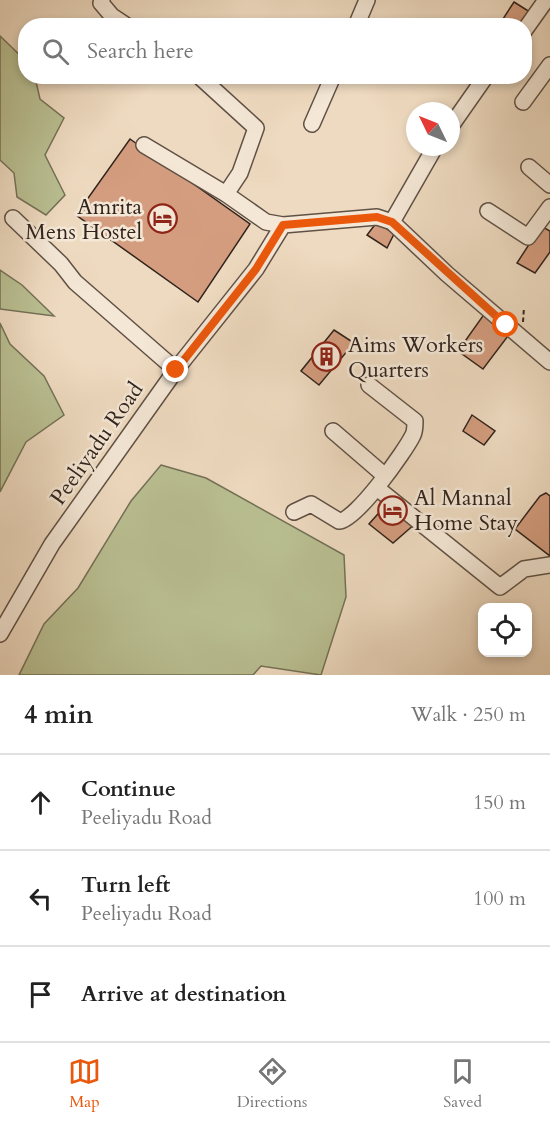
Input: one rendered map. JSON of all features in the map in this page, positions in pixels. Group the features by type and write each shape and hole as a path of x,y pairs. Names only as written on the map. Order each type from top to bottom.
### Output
{"street":[{"path":"102,0 101,3 114,18"},
{"path":"359,18 367,0"},
{"path":"532,21 546,0"},
{"path":"523,102 550,65"},
{"path":"208,84 256,128 236,182 226,194"},
{"path":"312,124 330,84"},
{"path":"460,113 480,84"},
{"path":"144,145 226,194 266,222 283,225 377,217 392,222 517,336 550,362"},
{"path":"392,222 430,156"},
{"path":"529,167 550,186"},
{"path":"488,211 528,237 550,207"},
{"path":"13,218 62,264 75,282 176,370"},
{"name":"Peeliyadu Road","path":"0,634 4,614 52,544 176,370 256,269 283,225"},
{"path":"294,512 311,504 344,522 350,519 381,481 414,433 415,421 369,385"},
{"path":"333,431 381,481 500,587 524,569 550,565"}],"green space":[{"path":"0,36 18,53 18,84 37,84 40,99 64,118 45,155 65,195 46,215 17,197 14,173 0,160"},
{"path":"0,270 22,285 54,316 0,309"},
{"path":"0,323 10,344 44,376 64,415 26,442 0,492"},
{"path":"161,465 206,478 344,555 346,597 321,675 261,666 253,675 19,675 44,624 78,588 131,501"}],"building":[{"path":"514,2 530,12 527,18 504,18"},
{"name":"Amrita Mens Hostel","path":"130,139 250,224 198,302 76,215"},
{"path":"377,222 394,234 387,248 367,235"},
{"path":"541,226 550,231 550,252 535,273 517,263"},
{"path":"485,313 511,332 483,369 458,351"},
{"name":"Aims Workers Quarters","path":"334,330 354,343 319,385 301,371"},
{"path":"472,415 495,431 484,445 463,431"},
{"path":"546,493 550,496 550,556 515,529 540,496"},
{"name":"Al Mannal Home Stay","path":"392,498 416,523 393,543 369,524"}],"place":[{"name":"Amrita Mens Hostel","path":"163,219"},
{"name":"Aims Workers Quarters","path":"327,357"},
{"name":"Al Mannal Home Stay","path":"393,510"}],"route":[{"path":"176,370 256,269 283,225 377,217 392,222 506,325"}]}
